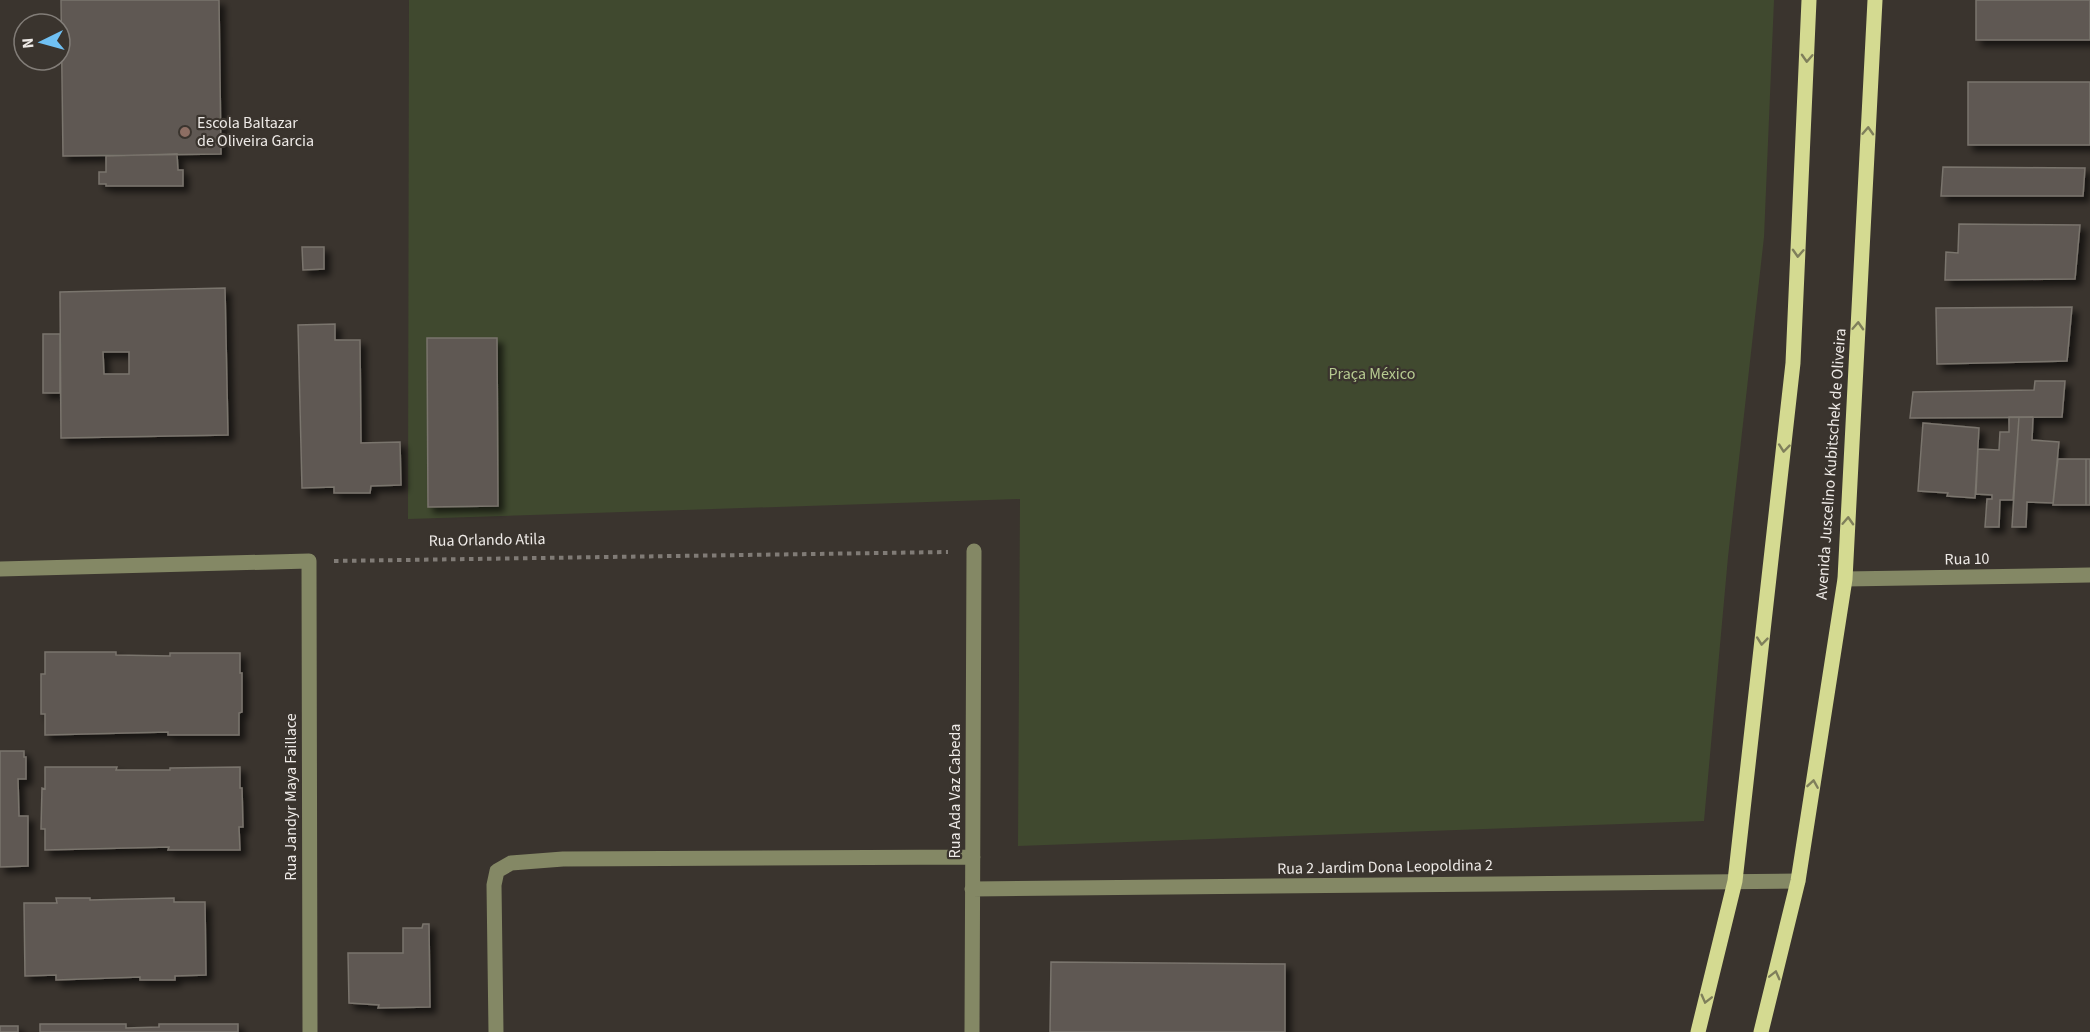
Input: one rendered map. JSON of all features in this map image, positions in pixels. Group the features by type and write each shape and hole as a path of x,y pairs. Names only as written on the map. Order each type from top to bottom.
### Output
{"main road":[{"path":"1698,1032 1735,881 1793,363 1809,0"},
{"name":"Avenida Juscelino Kubitschek de Oliveira","path":"1761,1032 1798,881 1845,579 1875,0"}],"street":[{"name":"Rua Ada Vaz Cabeda","path":"972,1032 974,551"},
{"path":"0,569 309,561"},
{"name":"Rua Jandyr Maya Faillace","path":"309,561 309,1032"},
{"name":"Rua 10","path":"1845,579 2090,575"},
{"path":"496,1032 494,885 497,871 511,863 563,859 973,857"},
{"name":"Rua 2 Jardim Dona Leopoldina 2","path":"972,889 1798,881"}],"path":[{"name":"Rua Orlando Atila","path":"309,561 974,551"}],"green space":[{"name":"Praça México","path":"409,0 1774,0 1764,237 1728,557 1704,821 1018,846 1020,499 408,519"}],"building":[{"path":"61,0 219,0 221,154 63,156 62,72 72,72 72,12 61,12"},
{"path":"1976,0 2090,0 2090,40 1976,40"},
{"path":"1968,82 2090,82 2090,145 1968,145"},
{"path":"177,154 178,170 183,170 183,186 106,186 106,184 99,184 99,172 106,172 106,156"},
{"path":"1943,167 2085,168 2083,196 1941,196"},
{"path":"1959,224 2080,225 2075,279 1945,280 1946,252 1958,253"},
{"path":"302,247 324,247 324,269 303,270"},
{"path":"225,288 228,435 61,438 60,292","holes":["103,352 129,352 129,374 104,374"]},
{"path":"2072,307 2067,361 1937,364 1936,308"},
{"path":"335,324 335,340 360,340 361,443 400,442 401,485 371,486 370,493 334,493 334,487 302,488 298,325"},
{"path":"43,334 60,334 60,393 43,393"},
{"path":"427,338 497,338 498,506 428,507"},
{"path":"2035,381 2065,381 2062,417 1910,418 1913,392 2034,390"},
{"path":"2009,417 2019,417 2013,500 2000,500 1999,527 1985,527 1987,499 1992,499 1992,495 1976,494 1978,449 1999,450 2000,432 2009,432"},
{"path":"2019,417 2033,417 2032,440 2059,442 2053,503 2027,502 2026,527 2012,527"},
{"path":"1923,423 1979,428 1975,498 1918,491"},
{"path":"2058,459 2086,459 2086,505 2053,505"},
{"path":"2086,459 2090,459 2090,505 2086,505"},
{"path":"45,652 116,652 116,655 170,656 170,653 240,653 242,712 239,713 239,735 168,735 168,732 45,735 45,714 41,714 41,674 45,674"},
{"path":"0,751 24,751 24,757 26,757 26,779 18,779 19,816 28,816 28,866 0,867"},
{"path":"45,767 170,770 170,768 240,767 243,827 239,827 240,850 168,850 169,847 45,850 45,829 41,829"},
{"path":"56,898 90,898 90,900 174,898 174,902 205,902 206,975 175,976 175,980 140,980 140,977 56,980 56,975 25,976 24,903 57,903"},
{"path":"423,924 429,924 430,1007 378,1008 379,1005 349,1003 348,953 403,953 403,928 422,928"},
{"path":"1051,962 1285,964 1285,1032 1050,1032"},
{"path":"40,1024 126,1024 126,1028 159,1027 159,1024 238,1024 238,1032 40,1032"},
{"path":"0,1026 18,1026 18,1032 0,1032"}],"place":[{"name":"Escola Baltazar de Oliveira Garcia","path":"185,132"}]}
